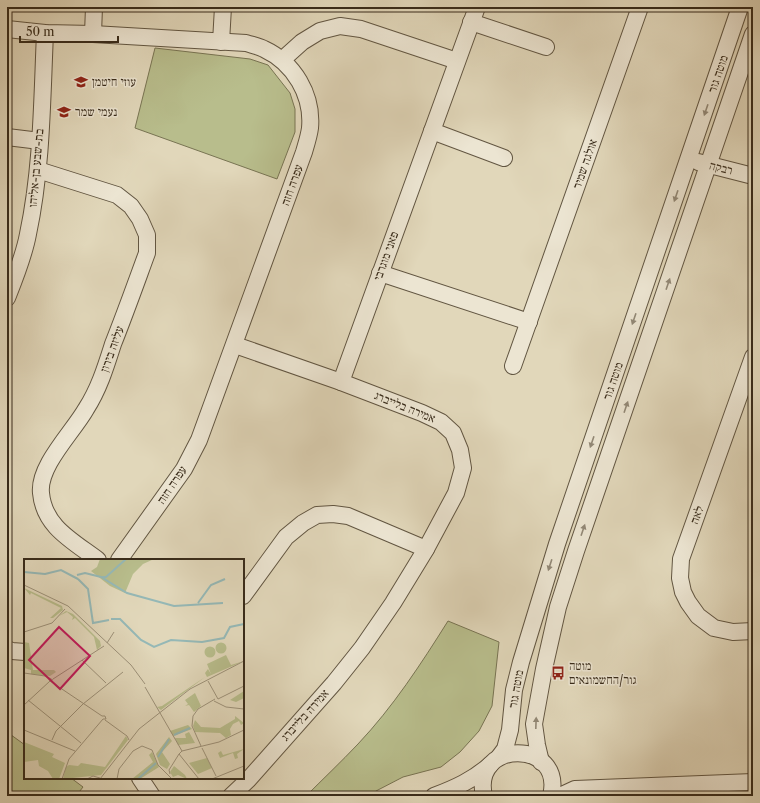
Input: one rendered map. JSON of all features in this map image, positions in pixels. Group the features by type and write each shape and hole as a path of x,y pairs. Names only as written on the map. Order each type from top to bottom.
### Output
{"street":[{"path":"93,34 94,7"},
{"path":"222,42 223,7"},
{"name":"פאני מוגרבי","path":"341,382 477,7"},
{"name":"אולגה שמיר","path":"513,366 640,7"},
{"name":"מוטה גור","path":"484,796 483,781 495,761 505,749 510,730 514,690 543,587 740,7"},
{"path":"471,22 546,47"},
{"path":"282,60 308,38 320,31 340,26 361,29 457,61"},
{"name":"עפרה חזה","path":"7,29 45,33 93,34 246,43 264,49 282,60 297,76 305,90 309,106 310,128 304,152 235,345 199,440 184,469 120,559"},
{"name":"בת-שבע בן-אליהו","path":"7,298 28,236 38,170 45,33"},
{"name":"מוטה גור","path":"551,796 552,783 537,745 534,724 544,669 558,607 753,34"},
{"path":"432,131 504,158"},
{"path":"7,137 40,140"},
{"name":"רבקה","path":"689,159 709,166 753,176"},
{"name":"עליזה בירון","path":"38,170 117,195 131,206 140,219 147,235 147,253 100,383 87,408 55,452 44,471 40,492 44,512 57,529 97,559"},
{"path":"380,273 529,322"},
{"name":"אמירה בלייברג","path":"231,796 248,780 334,683 362,648 393,603 426,549 456,493 463,468 460,450 453,433 441,422 422,412 235,345"},
{"name":"לאה","path":"753,357 681,559 680,578 683,592 688,602 698,616 714,628 733,632 753,631"},
{"path":"244,595 286,537 302,523 317,515 333,514 348,516 426,549"},
{"path":"7,649 24,652"},
{"path":"441,793 464,784 479,775 495,761 511,753 523,753 534,756 560,779 567,782 581,786 597,787"},
{"path":"141,779 152,796"},
{"path":"560,796 576,789 597,787 753,782"},
{"path":"441,793 468,792 478,796"}],"green space":[{"path":"155,48 250,59 268,65 290,93 295,109 295,132 277,179 135,128"},
{"path":"448,621 499,642 492,706 479,731 460,752 441,767 403,777 376,791 370,796 306,796 371,730 417,669"},
{"path":"7,732 24,744 24,779 72,779 83,787 76,796 7,796"}],"place":[{"name":"עוזי חיטמן","path":"81,82"},
{"name":"נעמי שמר","path":"64,112"},
{"name":"מוטה גור/החשמונאים","path":"558,673"}]}
